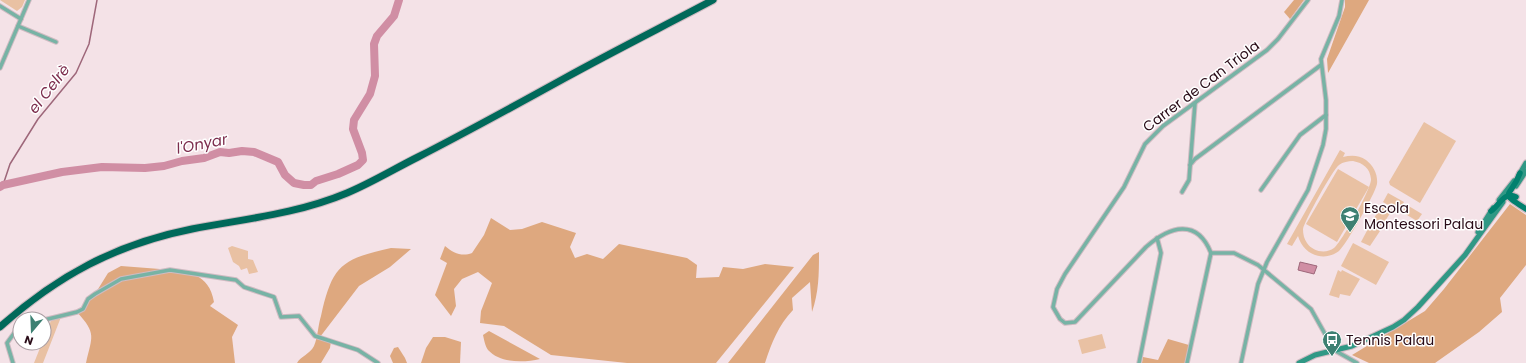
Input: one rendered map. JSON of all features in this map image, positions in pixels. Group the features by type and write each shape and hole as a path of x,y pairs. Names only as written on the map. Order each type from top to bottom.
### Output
{"highway":[{"path":"0,327 35,297 54,284 89,264 130,245 191,230 308,207 347,193 505,112 565,78 713,0"}],"main road":[{"path":"1508,196 1508,192 1523,172"},
{"path":"1515,188 1515,201"},
{"path":"1508,196 1526,209"},
{"path":"1491,211 1504,197 1508,196"},
{"path":"1502,204 1515,201"}],"street":[{"path":"0,68 29,0"},
{"name":"Carrer de Can Triola","path":"1157,238 1146,246 1075,322 1065,323 1060,319 1053,307 1057,289 1124,187 1143,147 1149,138 1163,126 1267,50 1278,39 1308,0"},
{"path":"1241,363 1258,284 1264,270 1308,190 1325,138 1326,100 1321,65 1339,16 1342,0"},
{"path":"0,6 21,19"},
{"path":"18,26 56,42"},
{"path":"1190,164 1195,158 1321,65"},
{"path":"1182,192 1189,180 1195,103"},
{"path":"1262,190 1300,135 1326,115"},
{"path":"1299,363 1315,355 1352,346 1393,327 1404,320 1437,286 1473,244 1515,188 1526,163"},
{"path":"1473,244 1481,226 1491,211 1523,172"},
{"path":"1139,363 1161,252 1157,238 1178,230 1191,229 1202,236 1211,253 1187,363"},
{"path":"1211,253 1234,253 1248,259 1264,270 1311,309 1334,350 1357,363"},
{"path":"52,318 83,309 88,299 121,280 162,272 183,271 236,280 244,287 274,297 281,317 299,316 315,336 358,350 378,363"},
{"path":"12,336 7,343 13,363"}],"shaded area":[{"path":"0,0 25,0 22,7 17,11"},
{"path":"1294,0 1304,0 1290,19 1284,12"},
{"path":"1345,0 1369,0 1328,73 1327,59 1345,7"},
{"path":"1424,122 1456,141 1420,203 1390,185 1389,182"},
{"path":"1340,150 1345,153 1343,157 1358,156 1369,162 1377,177 1375,190 1360,219 1339,251 1333,255 1327,256 1314,255 1304,248 1298,236 1292,246 1287,244","holes":["1344,162 1357,162 1368,169 1371,179 1362,203 1338,244 1331,250 1316,250 1307,243 1303,235 1303,229 1308,216 1339,165"]},
{"path":"1338,169 1369,187 1337,242 1306,224"},
{"path":"1388,193 1404,202 1399,211 1383,202"},
{"path":"1510,204 1526,215 1526,265 1500,298 1502,312 1479,332 1435,363 1369,363 1352,355 1425,311"},
{"path":"1382,205 1392,210 1382,226 1373,220"},
{"path":"1407,205 1422,214 1417,221 1402,212"},
{"path":"491,218 510,230 522,229 542,222 576,233 570,247 575,258 587,254 603,259 619,244 687,258 697,265 696,278 719,277 723,267 743,269 765,264 794,267 716,363 627,363 551,355 504,326 480,323 481,311 492,283 478,272 462,279 454,289 456,306 451,316 435,295 447,263 440,259 445,246 458,254 465,255 472,253 484,235"},
{"path":"1370,225 1380,231 1370,246 1361,242"},
{"path":"1353,243 1389,262 1376,285 1341,266"},
{"path":"232,246 248,251 248,259 253,260 258,272 249,274 247,268 241,270 239,266 233,262 228,248"},
{"path":"391,248 411,249 390,267 359,286 320,337 331,341 330,348 321,363 297,363 314,346 325,299 335,275 341,267 361,256"},
{"path":"819,252 819,275 812,312 810,282 792,298 793,310 783,322 776,335 765,363 728,363 813,255"},
{"path":"1300,262 1317,266 1314,274 1298,270"},
{"path":"121,266 189,273 202,279 211,292 214,302 210,306 238,325 232,337 235,363 86,363 91,336 88,325 77,312 83,309 88,299 95,294 108,273"},
{"path":"1338,270 1341,272 1342,270 1360,279 1350,296 1340,294 1339,298 1329,295"},
{"path":"61,317 52,340 52,318"},
{"path":"489,331 540,359 512,361 505,360 493,354 488,350 483,335"},
{"path":"1102,334 1106,348 1082,354 1078,340"},
{"path":"433,337 445,337 461,342 460,363 421,363 426,348"},
{"path":"1168,339 1189,345 1185,363 1142,363 1143,357 1158,360"},
{"path":"398,347 407,363 393,363 390,356 394,348"},
{"path":"39,351 48,351 43,363 34,363"}],"waterway":[{"name":"el Celrè","path":"3,185 10,164 38,119 76,73 89,44 97,0"},
{"name":"l'Onyar","path":"0,187 3,185 62,172 102,167 145,168 164,166 182,161 204,158 220,152 254,152 278,162 285,175 294,183 304,185 311,185 316,181 338,174 358,165 363,160 353,129 354,120 370,94 375,76 374,44 377,36 394,16 399,0"}],"place":[{"name":"Escola Montessori Palau","path":"1350,233"},
{"name":"Tennis Palau","path":"1332,357"}]}
